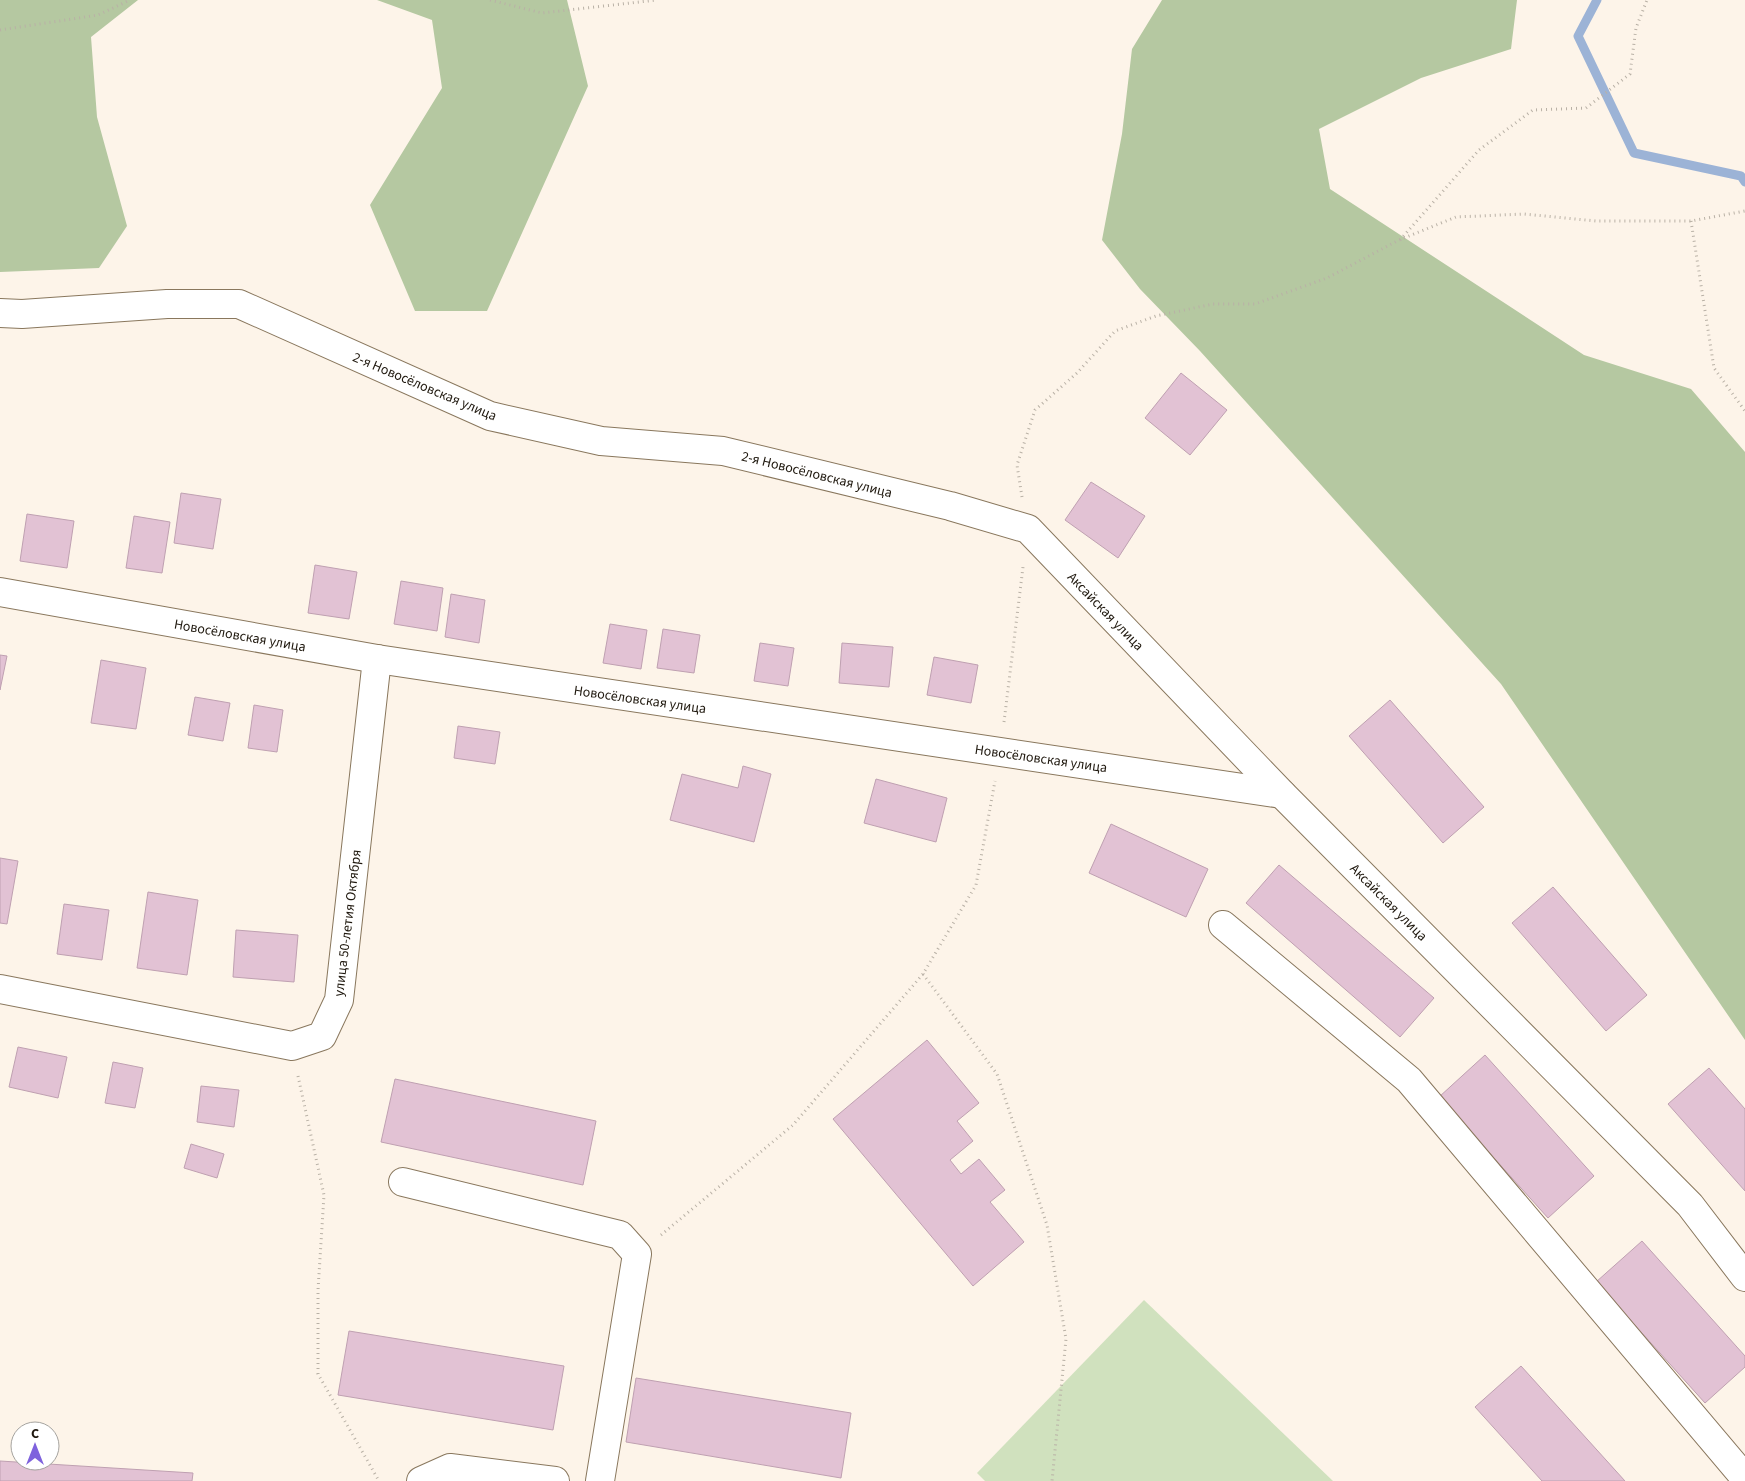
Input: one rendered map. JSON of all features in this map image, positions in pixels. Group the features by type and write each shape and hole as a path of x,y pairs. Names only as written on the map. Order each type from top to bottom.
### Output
{"street":[{"name":"2-я Новосёловская улица","path":"0,313 22,314 167,304 239,304 490,416 601,441 723,451 950,506 1028,530"},
{"name":"Аксайская улица","path":"1028,530 1282,794 1690,1204 1745,1277"},
{"name":"Новосёловская улица","path":"0,592 377,659 1282,794"},
{"name":"улица 50-летия Октября","path":"0,989 292,1046 322,1036 339,1000 377,659"},
{"path":"1223,925 1409,1080 1745,1478"},
{"path":"403,1182 620,1235 637,1254 600,1481"},
{"path":"421,1481 450,1468 555,1481"}],"path":[{"path":"0,30 98,15 130,0"},
{"path":"490,0 542,13 657,0"},
{"path":"1399,240 1478,150 1533,110 1586,108 1630,74 1636,28 1647,0"},
{"path":"637,1254 793,1125 923,974 976,885 1000,752 1028,530 1017,465 1035,410 1077,373 1115,330 1156,316 1213,304 1255,304 1327,278 1399,240 1456,217 1524,214 1596,221 1691,221 1745,211"},
{"path":"1691,221 1714,368 1745,411"},
{"path":"923,974 997,1074 1047,1225 1066,1338 1052,1481"},
{"path":"292,1046 324,1195 318,1290 318,1374 379,1481"}],"green space":[{"path":"0,0 138,0 91,37 97,117 127,226 99,268 0,272"},
{"path":"377,0 567,0 588,86 487,311 415,311 370,205 442,88 432,20"},
{"path":"1162,0 1517,0 1511,49 1421,78 1319,129 1330,189 1584,355 1691,389 1745,452 1745,1040 1501,684 1200,351 1140,289 1102,240 1122,134 1132,49"},
{"path":"1144,1300 1333,1481 985,1481 977,1473"}],"building":[{"path":"1181,373 1227,410 1190,455 1145,418"},
{"path":"1091,482 1145,516 1118,558 1065,520"},
{"path":"181,493 221,499 213,549 174,543"},
{"path":"27,514 74,521 67,568 20,561"},
{"path":"134,516 170,522 162,573 126,568"},
{"path":"315,565 357,572 349,619 308,613"},
{"path":"401,581 443,588 437,631 394,624"},
{"path":"451,594 485,600 479,643 445,637"},
{"path":"610,624 647,630 641,669 603,663"},
{"path":"663,629 700,635 694,673 657,668"},
{"path":"760,643 794,648 788,686 754,681"},
{"path":"842,643 893,647 889,687 839,683"},
{"path":"0,655 7,656 0,690"},
{"path":"934,657 978,665 971,703 927,695"},
{"path":"101,660 146,668 136,729 91,723"},
{"path":"195,697 230,703 223,741 188,735"},
{"path":"1390,700 1484,807 1443,843 1349,736"},
{"path":"254,705 283,710 277,752 248,748"},
{"path":"458,726 500,732 495,764 454,758"},
{"path":"743,766 771,774 754,842 670,820 682,774 738,788"},
{"path":"876,779 947,798 936,842 864,823"},
{"path":"1111,824 1208,869 1186,917 1089,873"},
{"path":"0,858 18,861 7,924 0,923"},
{"path":"1279,865 1434,998 1400,1037 1246,903"},
{"path":"1553,887 1647,995 1606,1031 1512,923"},
{"path":"148,892 198,900 187,975 137,968"},
{"path":"64,904 109,910 102,960 57,954"},
{"path":"236,930 298,935 294,982 233,977"},
{"path":"927,1040 979,1103 957,1121 973,1141 950,1160 961,1174 979,1159 1005,1190 990,1202 1024,1242 973,1286 833,1119"},
{"path":"18,1047 67,1057 58,1098 9,1087"},
{"path":"1485,1055 1594,1176 1548,1218 1439,1097"},
{"path":"113,1062 143,1068 135,1108 105,1103"},
{"path":"1709,1068 1745,1109 1745,1191 1668,1104"},
{"path":"395,1079 596,1121 583,1185 381,1142"},
{"path":"201,1086 239,1090 234,1127 197,1122"},
{"path":"191,1144 224,1154 217,1178 184,1168"},
{"path":"1642,1241 1745,1356 1745,1367 1705,1403 1596,1282"},
{"path":"349,1331 564,1366 553,1430 338,1395"},
{"path":"1521,1366 1625,1481 1542,1481 1475,1407"},
{"path":"636,1378 851,1413 841,1478 626,1442"},
{"path":"0,1461 10,1462 10,1471 60,1471 60,1465 193,1473 192,1481 0,1481"}],"waterway":[{"path":"1597,0 1578,36 1634,153 1741,176 1745,182"}]}
